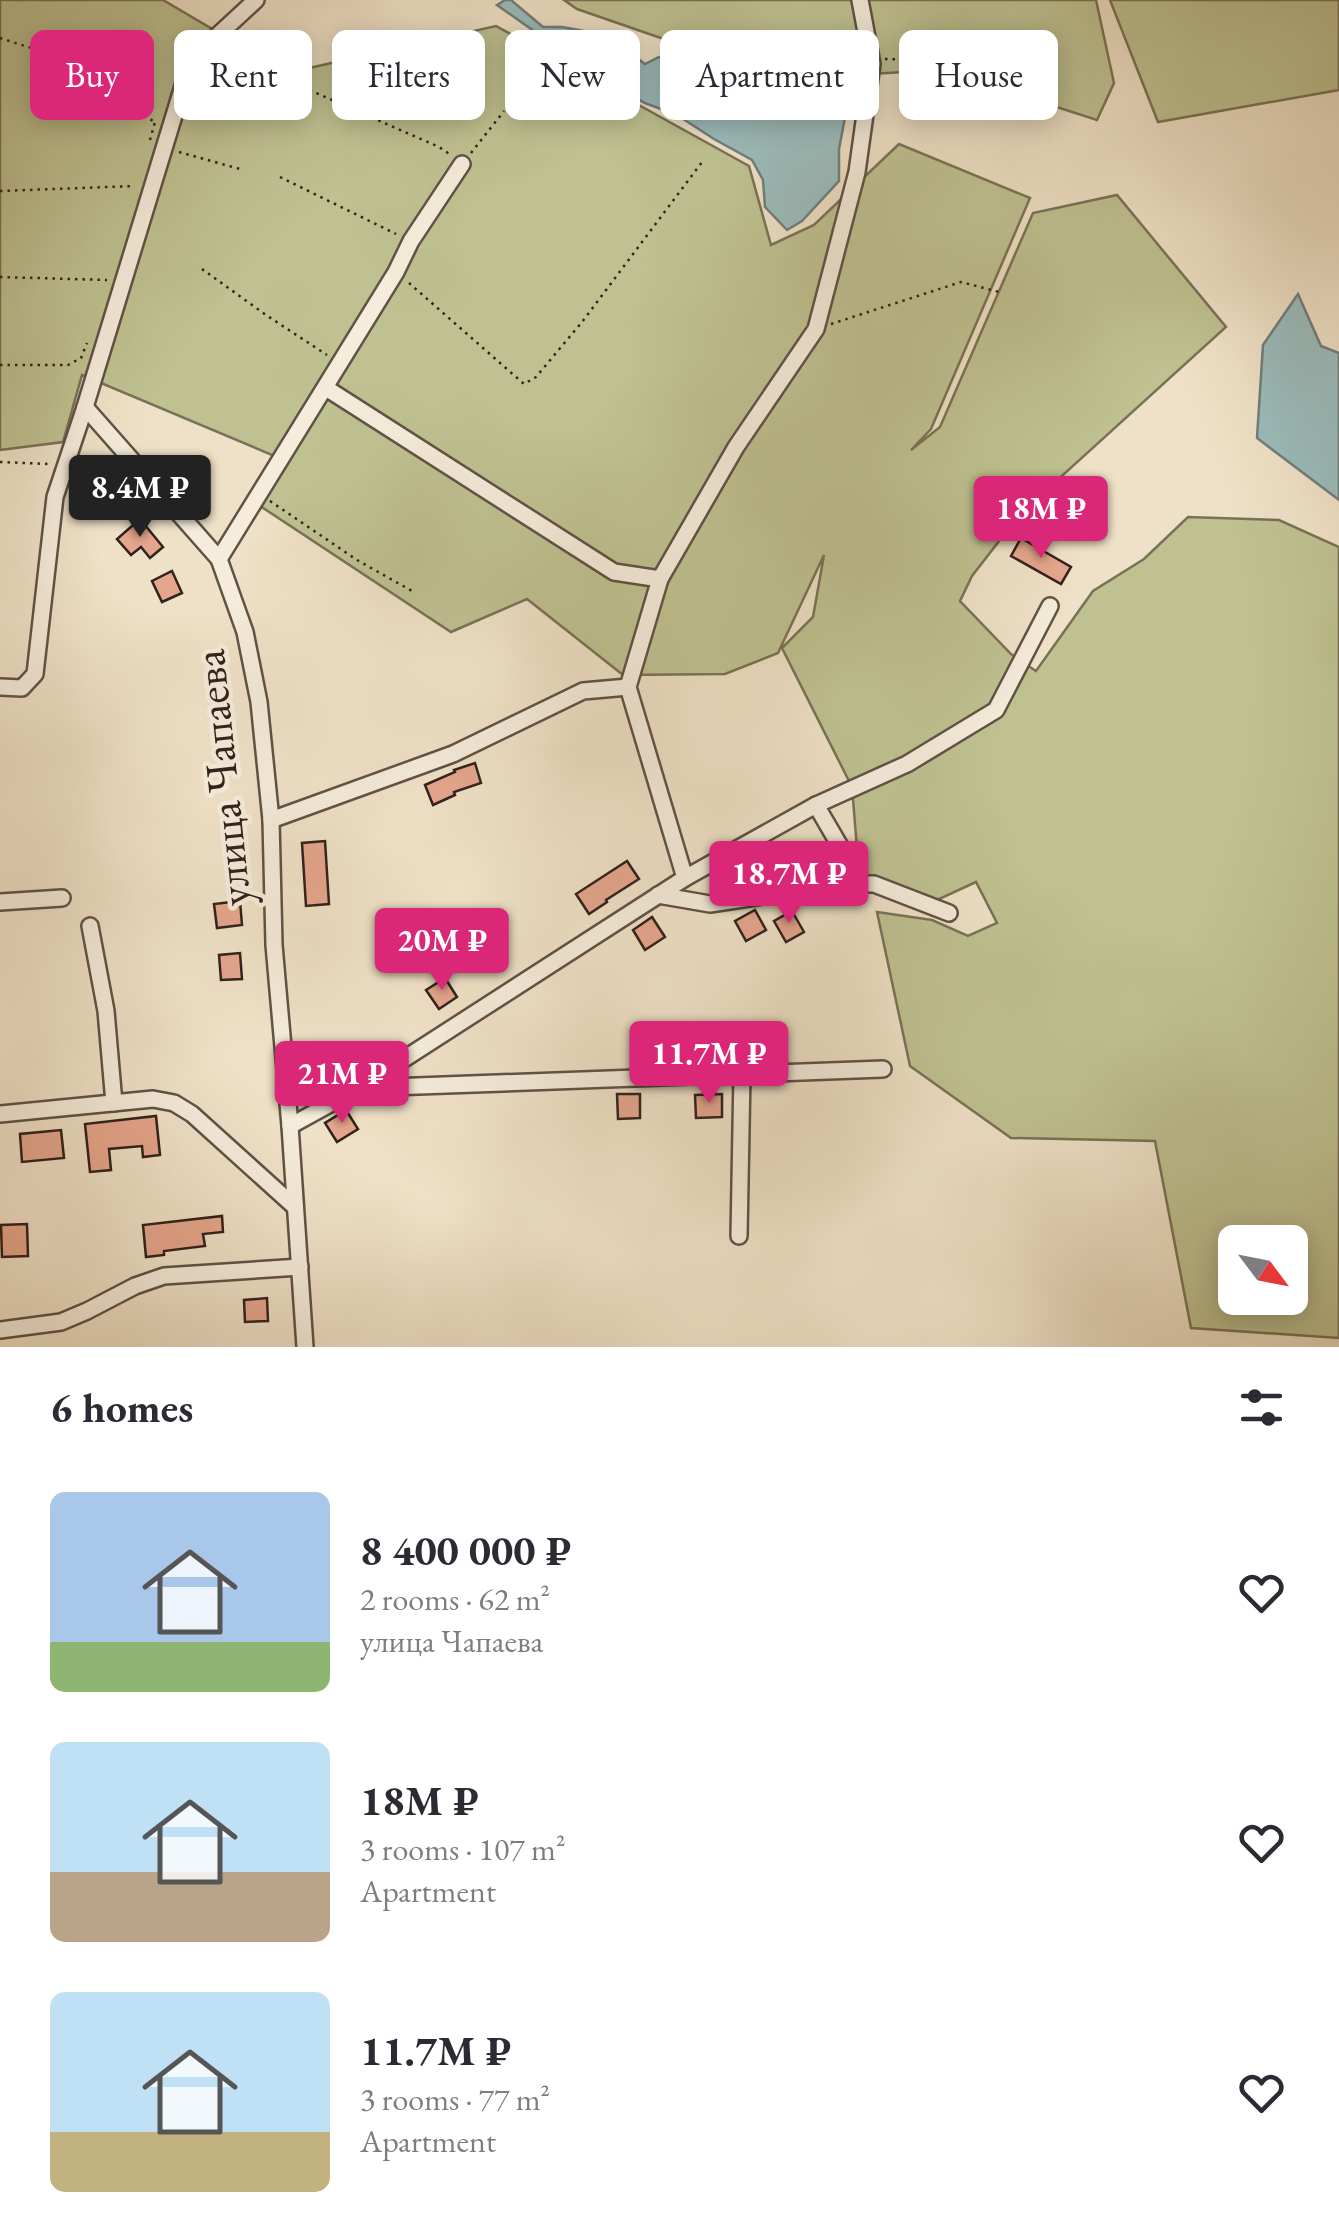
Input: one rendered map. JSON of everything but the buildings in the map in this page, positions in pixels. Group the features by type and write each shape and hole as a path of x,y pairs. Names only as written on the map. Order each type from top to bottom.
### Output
{"street":[{"path":"0,687 22,688 35,674 55,497 191,60 256,0"},
{"path":"860,0 866,30"},
{"path":"685,878 628,687 660,579 736,447 816,329 857,172 863,120"},
{"path":"219,559 341,364 410,242 462,164"},
{"path":"326,388 614,572 660,579"},
{"name":"улица Чапаева","path":"85,406 219,559 245,632 258,702 271,820 274,944 305,1347"},
{"path":"290,1126 359,1088 685,878 816,805 906,764 996,710 1050,606"},
{"path":"271,820 453,754 583,690 628,687"},
{"path":"816,805 855,872 843,884"},
{"path":"658,895 710,904 843,884 874,884 949,913"},
{"path":"0,902 62,898"},
{"path":"90,926 106,1011 114,1103"},
{"path":"359,1088 883,1068"},
{"path":"739,1236 742,1074"},
{"path":"0,1114 153,1099 184,1108 296,1207"},
{"path":"0,1330 61,1322 164,1276 300,1268"}],"path":[{"path":"0,38 53,56 155,122 150,138"},
{"path":"312,91 439,147 462,164 504,111"},
{"path":"164,148 240,168"},
{"path":"396,272 524,384 536,377 582,322 702,162"},
{"path":"280,178 410,242"},
{"path":"0,190 136,186"},
{"path":"202,269 341,364"},
{"path":"0,278 108,280"},
{"path":"816,329 961,282 999,292"},
{"path":"0,365 68,364 82,358 88,340"},
{"path":"0,462 66,464"},
{"path":"260,494 357,560 412,591"}],"green space":[{"path":"0,0 163,0 214,30 174,30 174,120 312,120 312,67 332,63 332,120 485,120 485,30 478,30 496,26 505,31 505,120 640,120 640,106 749,166 771,245 814,225 899,144 1030,198 931,429 911,450 940,427 1033,213 1117,195 1226,327 1020,514 972,576 960,601 1011,654 1036,671 1093,591 1144,559 1188,517 1279,520 1339,547 1339,1338 1191,1328 1155,1141 1011,1138 910,1066 877,912 932,920 968,936 997,923 976,882 935,901 859,873 852,787 782,648 813,617 824,555 778,653 725,674 623,675 527,599 451,632 248,498 277,457 82,375 63,442 0,450"},
{"path":"564,0 1096,0 1114,83 1097,120 1058,108 1058,30 899,30 899,72 879,73 879,30 660,30 660,38 577,9"},
{"path":"1110,0 1339,0 1339,90 1158,122"}],"water":[{"path":"511,0 543,27 578,30 532,30 497,5"},
{"path":"659,57 660,109 640,100 640,60 645,64"},
{"path":"685,120 845,120 839,181 802,221 787,230 765,207 763,180 752,160"},
{"path":"1298,294 1321,346 1339,353 1339,500 1257,438 1263,345"}]}
